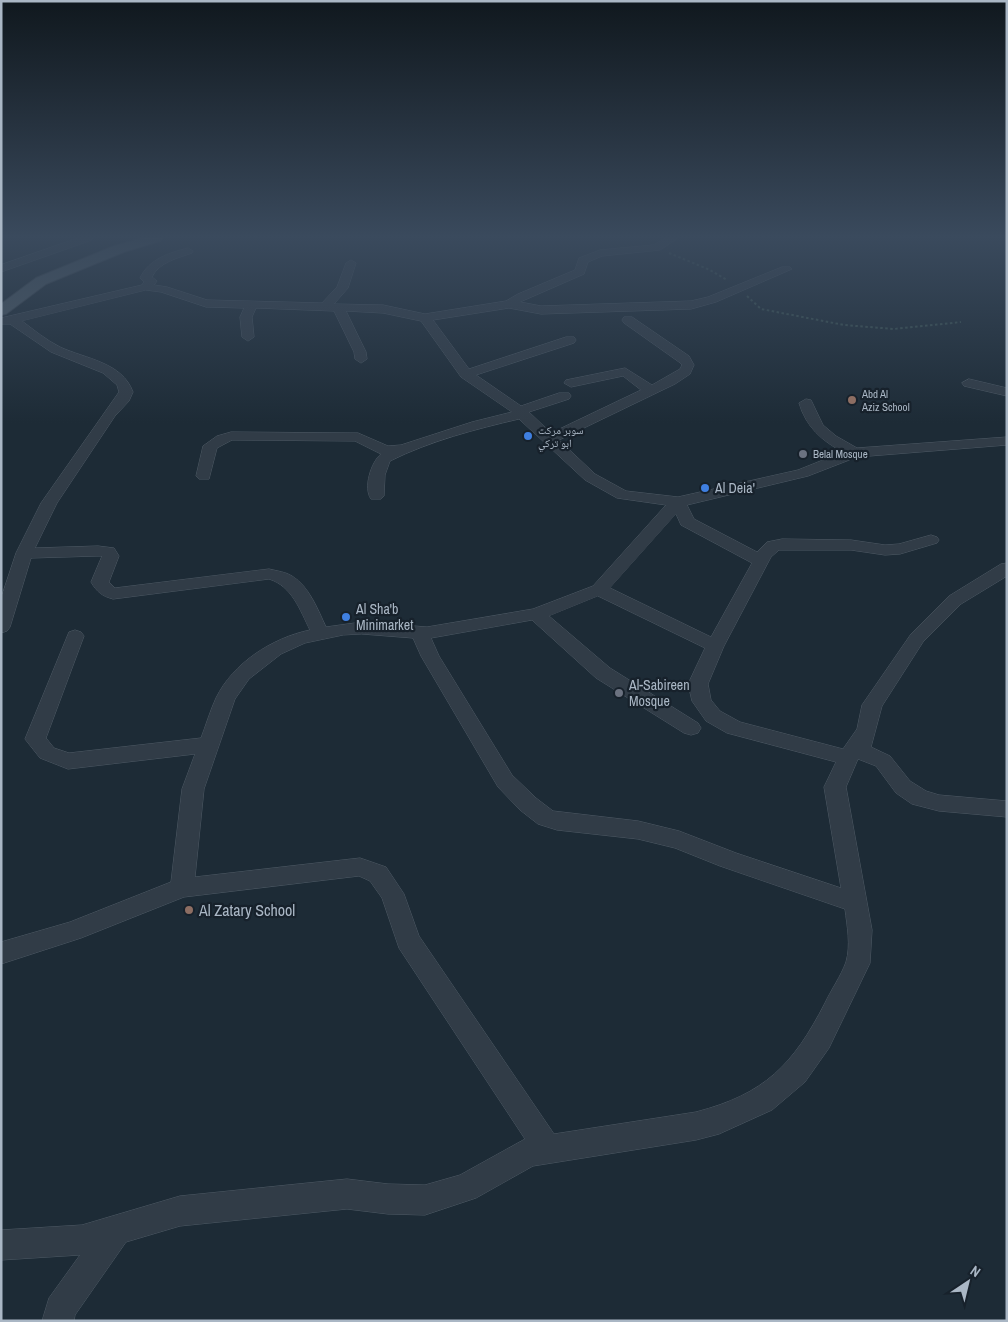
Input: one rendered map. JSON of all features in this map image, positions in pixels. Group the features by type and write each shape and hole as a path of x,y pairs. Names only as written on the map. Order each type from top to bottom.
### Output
{"main road":[{"path":"5,317 23,300"}],"street":[{"path":"5,317 86,300"},
{"path":"197,300 206,303 251,306 383,309 424,318 509,304 541,310 682,306 711,300"},
{"path":"324,308 331,300"},
{"path":"509,304 516,300"},
{"path":"248,337 246,317 251,306"},
{"path":"340,309 360,352 361,359"},
{"path":"1,627 24,553 49,503 110,413 122,402 126,392 121,379 111,372 56,350 5,317"},
{"path":"424,318 466,374 521,412 590,477 622,495 678,502 803,473 855,452 1007,442"},
{"path":"549,439 651,390 685,371 688,367 688,363 628,320"},
{"path":"466,374 570,340"},
{"path":"571,383 626,372 651,390"},
{"path":"970,383 1007,392"},
{"path":"376,496 377,475 384,458 403,449 521,412 564,396"},
{"path":"806,402 808,416 823,433 830,440 855,452"},
{"path":"204,476 210,446 231,436 358,437 386,451 403,449"},
{"path":"678,502 688,522 761,561"},
{"path":"182,888 193,789 226,698 242,674 274,650 300,638 320,632 362,628 428,633 536,614 599,590 678,502"},
{"path":"848,758 734,728 713,716 702,700 698,684 715,646 763,555 774,546 782,544 851,545 885,550 900,549 931,540"},
{"path":"24,553 108,552 111,556 100,582 105,590 113,594 269,574 290,581 320,632"},
{"path":"1007,568 955,600 917,638 872,704 867,730 860,751 882,761 903,787 920,798 939,803 1007,808"},
{"path":"599,590 715,646"},
{"path":"536,614 603,673 691,728"},
{"path":"419,632 430,656 505,781 528,804 546,818 557,821 638,830 679,840 728,860 856,903"},
{"path":"75,636 35,740 47,753 68,761 209,745"},
{"path":"1,1245 82,1240 180,1212 347,1194 388,1199 425,1200 466,1188 528,1152 687,1128 719,1120 755,1104 780,1088 809,1056 855,969 860,949 856,903 835,787 848,758 867,730"},
{"path":"1,953 73,931 182,888 252,882 360,867 378,874 392,894 408,941 548,1149"},
{"path":"58,1321 60,1309 116,1230"}],"path":[{"path":"750,300 761,308 844,325 894,329 961,322"}],"place":[{"name":"Abd Al Aziz School","path":"852,400"},
{"name":"سوبر مركت ابو تركي","path":"528,436"},
{"name":"Belal Mosque","path":"803,454"},
{"name":"Al Deia'","path":"705,488"},
{"name":"Al Sha'b Minimarket","path":"346,617"},
{"name":"Al-Sabireen Mosque","path":"619,693"},
{"name":"Al Zatary School","path":"189,910"}]}
